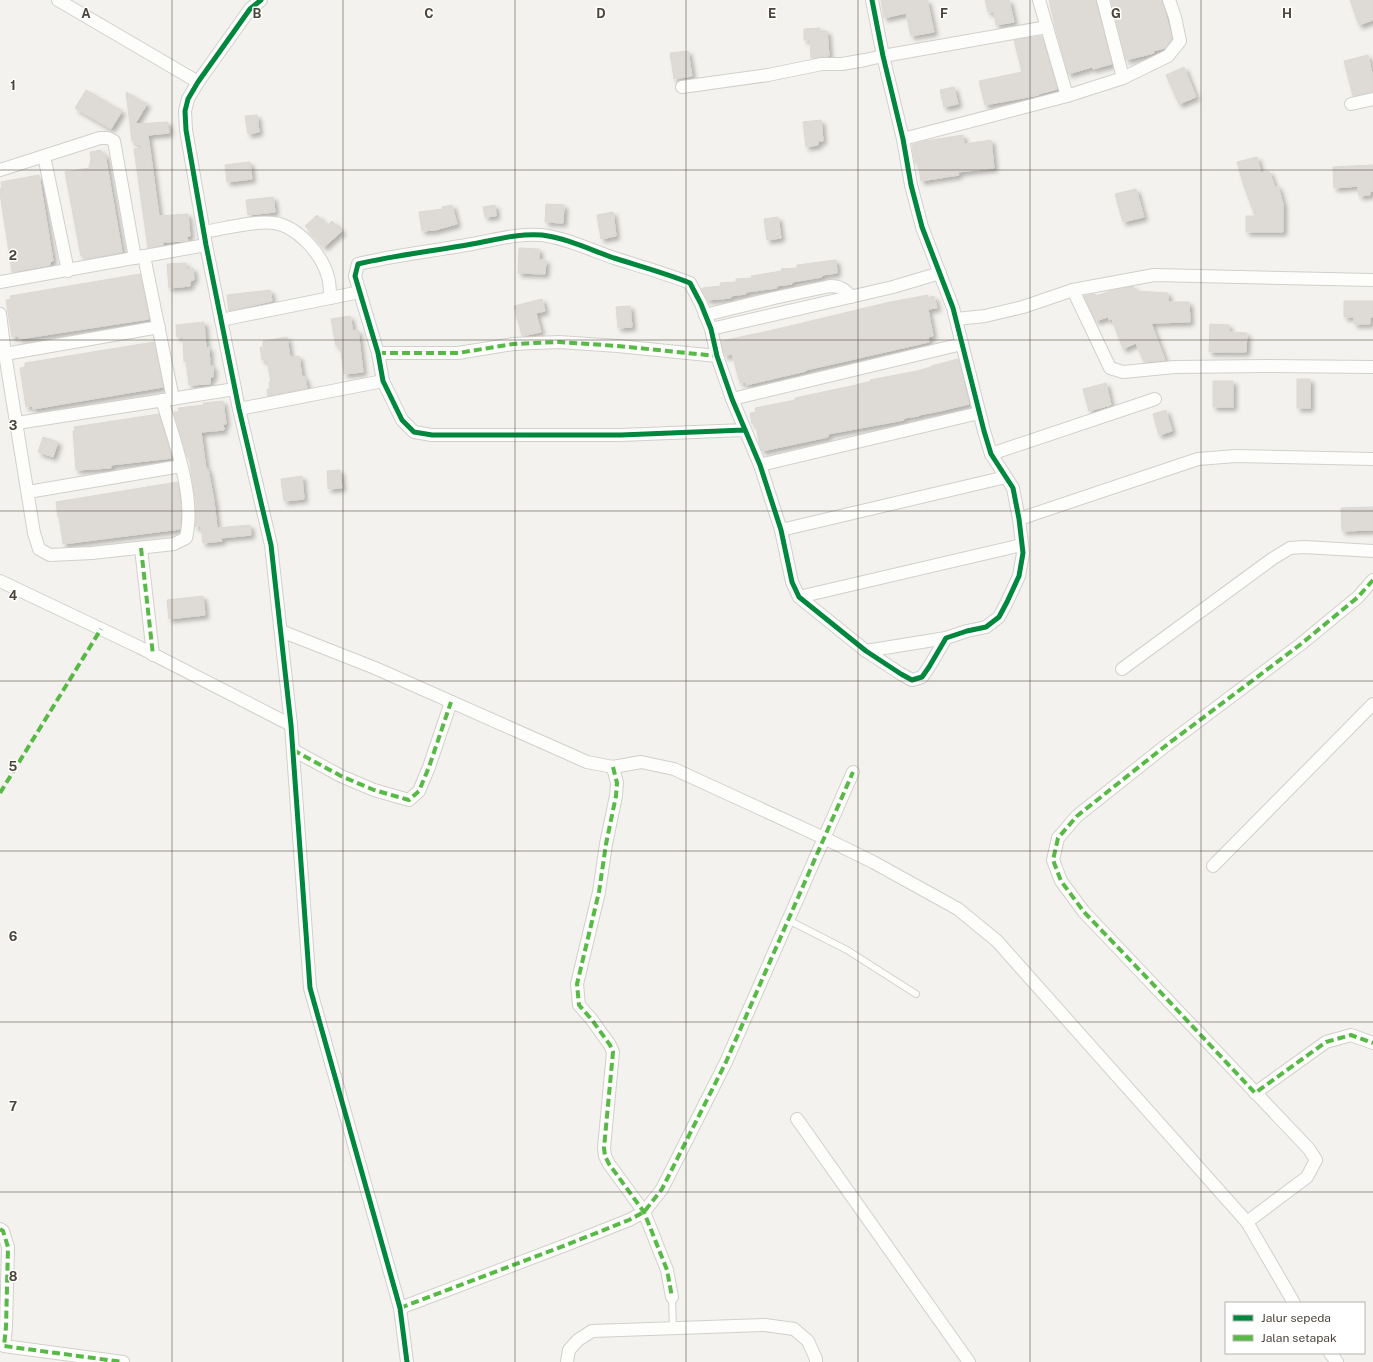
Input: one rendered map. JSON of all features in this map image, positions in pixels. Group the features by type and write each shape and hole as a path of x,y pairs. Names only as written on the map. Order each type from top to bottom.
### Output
{"street":[{"path":"58,0 198,82"},
{"path":"261,0 250,9 198,82 188,99 185,112 186,130 206,245 239,409 271,545 291,725 310,988 400,1308 407,1362"},
{"path":"866,651 946,638 967,630 986,627 998,617 1007,602 1019,576 1023,553 1020,519 1013,488 991,454 979,413 953,308 922,227 883,56 872,0"},
{"path":"1039,0 1067,96"},
{"path":"1103,0 1123,78"},
{"path":"903,139 1067,96 1123,78 1168,56 1180,41 1169,0"},
{"path":"682,87 768,75 822,64 842,64 1047,27"},
{"path":"1351,104 1373,99"},
{"path":"0,170 100,138 108,138 114,141 139,257 159,327 167,400 187,496 189,525 186,538 174,544 92,553 50,555 39,549 34,533 2,336 0,314"},
{"path":"44,156 68,271"},
{"path":"204,232 258,223 274,223 287,227 308,242 323,263 328,277 330,298"},
{"path":"744,430 621,435 432,435 414,432 402,420 383,381 378,352 355,276 358,264 474,244 512,235 542,235 564,240 632,264 690,282 711,329 717,356 732,399 760,465 781,530 792,582 799,597 866,651 912,680 922,677 946,638"},
{"path":"0,282 206,245"},
{"path":"711,329 893,287 940,273"},
{"path":"956,319 985,316 1016,309 1073,290 1154,275 1373,280"},
{"path":"705,315 830,286 838,286 846,291 851,297"},
{"path":"1073,290 1110,368 1123,372 1175,367 1373,367"},
{"path":"221,320 360,292"},
{"path":"5,354 159,327"},
{"path":"378,352 458,353 513,344 559,342 618,346 717,356"},
{"path":"732,399 962,344"},
{"path":"239,409 383,381"},
{"path":"17,423 235,389"},
{"path":"991,454 1155,399"},
{"path":"760,465 979,413"},
{"path":"1020,519 1198,459 1236,456 1373,460"},
{"path":"28,492 181,466"},
{"path":"781,530 1006,477"},
{"path":"799,597 1022,545"},
{"path":"1122,669 1272,559 1290,548 1304,547 1373,551"},
{"path":"141,548 153,654"},
{"path":"0,580 153,654 291,725"},
{"path":"1247,1222 1307,1177 1316,1160 1309,1149 1084,912 1061,881 1053,860 1058,838 1077,816 1164,747 1301,644 1358,597 1373,580"},
{"path":"281,631 375,668 587,762 613,767 641,762 674,769 873,862 958,909 997,941 1247,1222 1293,1302"},
{"path":"293,750 341,776 374,790 409,800 419,791 427,773 451,702"},
{"path":"1213,866 1373,704"},
{"path":"613,767 617,783 616,796 606,844 599,892 577,984 580,1005 610,1045 613,1052 604,1148 605,1156 609,1164 644,1212 667,1270 672,1297"},
{"path":"400,1308 566,1245 629,1220 644,1212 662,1189 715,1083 853,772"},
{"path":"1255,1093 1326,1042 1351,1035 1373,1043"},
{"path":"798,1119 969,1362"},
{"path":"0,1229 3,1231 8,1247 6,1327 2,1346 123,1362"},
{"path":"567,1362 569,1350 578,1340 592,1332 765,1325 794,1329 808,1341 816,1362"},
{"path":"1331,1354 1337,1362"}],"lane":[{"path":"788,920 847,950 916,994"},
{"path":"672,1297 673,1328"}],"building":[{"path":"881,0 927,0 934,32 911,36 906,13 884,18"},
{"path":"985,0 1009,0 1014,22 996,25 994,12 988,12"},
{"path":"1049,0 1096,0 1112,64 1093,69 1092,67 1068,74"},
{"path":"1111,0 1162,0 1172,39 1165,48 1153,51 1154,53 1126,60"},
{"path":"1350,0 1373,0 1373,20 1359,25"},
{"path":"820,28 820,31 827,31 829,56 811,58 810,40 804,40 804,29"},
{"path":"1042,36 1057,89 1039,95 985,105 979,81 1022,72 1014,40"},
{"path":"688,51 692,76 674,79 670,53"},
{"path":"1368,55 1373,78 1373,92 1353,96 1344,61"},
{"path":"1184,67 1196,97 1179,104 1166,75"},
{"path":"954,87 958,104 944,107 940,90"},
{"path":"86,90 122,111 111,129 75,108"},
{"path":"126,92 147,104 135,124 168,122 169,133 148,135 159,216 188,214 190,236 187,236 188,241 163,242 163,245 148,248 134,149 142,147 132,141"},
{"path":"257,115 259,132 248,134 245,116"},
{"path":"821,120 823,141 818,141 818,145 806,147 803,122"},
{"path":"963,135 964,144 991,140 994,168 958,172 959,175 921,181 918,163 915,163 912,145 925,141"},
{"path":"101,150 102,155 105,154 122,252 85,259 85,255 81,256 65,172 89,168 91,159 90,152"},
{"path":"1257,157 1261,173 1269,171 1275,187 1278,186 1283,204 1283,232 1246,232 1246,216 1255,216 1237,162"},
{"path":"250,162 252,179 227,182 225,165"},
{"path":"1373,165 1373,191 1370,192 1370,195 1359,196 1358,186 1334,188 1333,167"},
{"path":"39,175 53,261 50,262 50,265 12,272 0,193 0,188 2,188 1,182"},
{"path":"1136,189 1144,217 1123,222 1115,194"},
{"path":"273,197 275,212 248,215 246,200"},
{"path":"546,204 564,205 563,223 545,222"},
{"path":"452,205 457,224 435,230 422,231 419,212 443,209 442,207"},
{"path":"495,205 496,216 485,217 483,207"},
{"path":"613,212 616,236 601,239 597,215"},
{"path":"317,215 327,226 332,221 342,231 324,247 305,226"},
{"path":"778,217 781,238 767,240 764,219"},
{"path":"519,248 539,249 539,260 546,260 545,274 518,273"},
{"path":"836,260 837,273 792,282 792,284 776,286 777,288 746,292 746,294 730,296 731,298 707,300 702,291 702,288 721,286 720,283 736,282 736,279 752,278 751,276 782,271 781,269 797,268 797,265"},
{"path":"186,263 186,269 193,268 194,280 190,281 190,286 169,288 167,264"},
{"path":"140,274 149,319 19,339 19,336 12,337 6,300 11,299 10,296"},
{"path":"1133,286 1135,291 1168,293 1168,302 1189,302 1190,322 1151,323 1165,360 1144,362 1136,343 1123,349 1112,319 1109,320 1108,317 1096,321 1084,296 1095,294 1096,296 1113,290"},
{"path":"270,290 272,301 229,311 227,295"},
{"path":"928,295 928,298 934,296 937,308 928,309 933,336 928,337 929,342 746,385 746,382 740,383 732,354 725,356 724,354 721,341 890,302"},
{"path":"542,299 545,311 536,313 541,332 522,336 514,306"},
{"path":"1344,301 1373,301 1373,317 1370,317 1370,324 1354,324 1354,317 1344,317"},
{"path":"630,306 632,327 618,328 616,307"},
{"path":"350,316 353,331 358,330 363,372 344,374 340,345 336,346 331,319"},
{"path":"204,322 206,348 209,347 210,366 213,366 213,377 210,378 210,384 189,385 186,361 184,362 183,337 177,337 176,325"},
{"path":"1210,324 1229,325 1229,332 1247,333 1246,352 1209,352"},
{"path":"287,337 290,357 299,356 302,377 305,377 307,388 268,396 267,389 270,389 269,382 271,381 267,360 262,360 260,347 263,347 263,341"},
{"path":"154,342 163,387 33,409 32,406 26,407 20,368 25,367 25,363"},
{"path":"958,359 969,404 919,416 904,418 904,420 828,434 828,437 762,451 756,424 752,424 750,413 756,412 755,408 795,400 795,398 856,385 871,381 870,380 917,371"},
{"path":"1297,379 1310,379 1310,408 1297,408"},
{"path":"1213,381 1233,381 1233,407 1213,407"},
{"path":"1106,383 1111,405 1089,411 1083,389"},
{"path":"223,401 226,424 223,424 224,430 201,432 206,469 208,469 214,501 217,528 250,525 251,535 221,538 222,541 203,543 201,526 195,527 196,504 189,457 187,457 174,412 179,412 178,408"},
{"path":"1166,410 1172,431 1159,435 1153,414"},
{"path":"159,414 172,458 111,465 111,468 76,470 74,427"},
{"path":"43,437 58,442 53,457 38,452"},
{"path":"340,470 342,488 328,489 327,471"},
{"path":"302,476 304,499 284,501 281,479"},
{"path":"177,482 181,505 180,529 63,544 56,502"},
{"path":"1373,507 1373,530 1342,531 1341,508"},
{"path":"203,596 205,615 169,619 167,600"}],"marked path":[{"path":"378,353 458,353 513,344 559,342 618,346 717,356"},
{"path":"141,548 153,655"},
{"path":"1373,580 1358,597 1301,644 1164,747 1077,816 1058,838 1053,860 1061,881 1084,912 1255,1093 1326,1042 1351,1035 1373,1043"},
{"path":"0,793 101,629"},
{"path":"293,750 341,776 374,790 409,800 419,791 429,767 451,702"},
{"path":"613,767 617,783 616,796 606,844 599,892 577,984 579,1005 592,1020 610,1045 613,1052 604,1148 605,1156 609,1164 644,1212 667,1270 672,1297"},
{"path":"400,1308 566,1245 629,1220 644,1212 662,1189 726,1062 853,772"},
{"path":"0,1229 3,1231 8,1247 6,1327 4,1346 123,1362"}],"cycle path":[{"path":"261,0 250,9 198,82 188,99 185,111 186,130 206,245 239,409 271,545 291,725 310,988 400,1308 407,1362"},
{"path":"744,430 621,435 432,435 414,432 402,420 383,381 378,353 355,276 358,264 507,237 542,235 569,241 614,258 690,283 701,304 711,329 717,356 732,399 760,465 781,530 792,582 799,597 866,651 901,674 912,680 922,677 946,638 986,627 999,617 1019,576 1023,553 1019,519 1013,488 991,454 953,308 922,227 911,185 903,139 883,56 872,0"}]}
